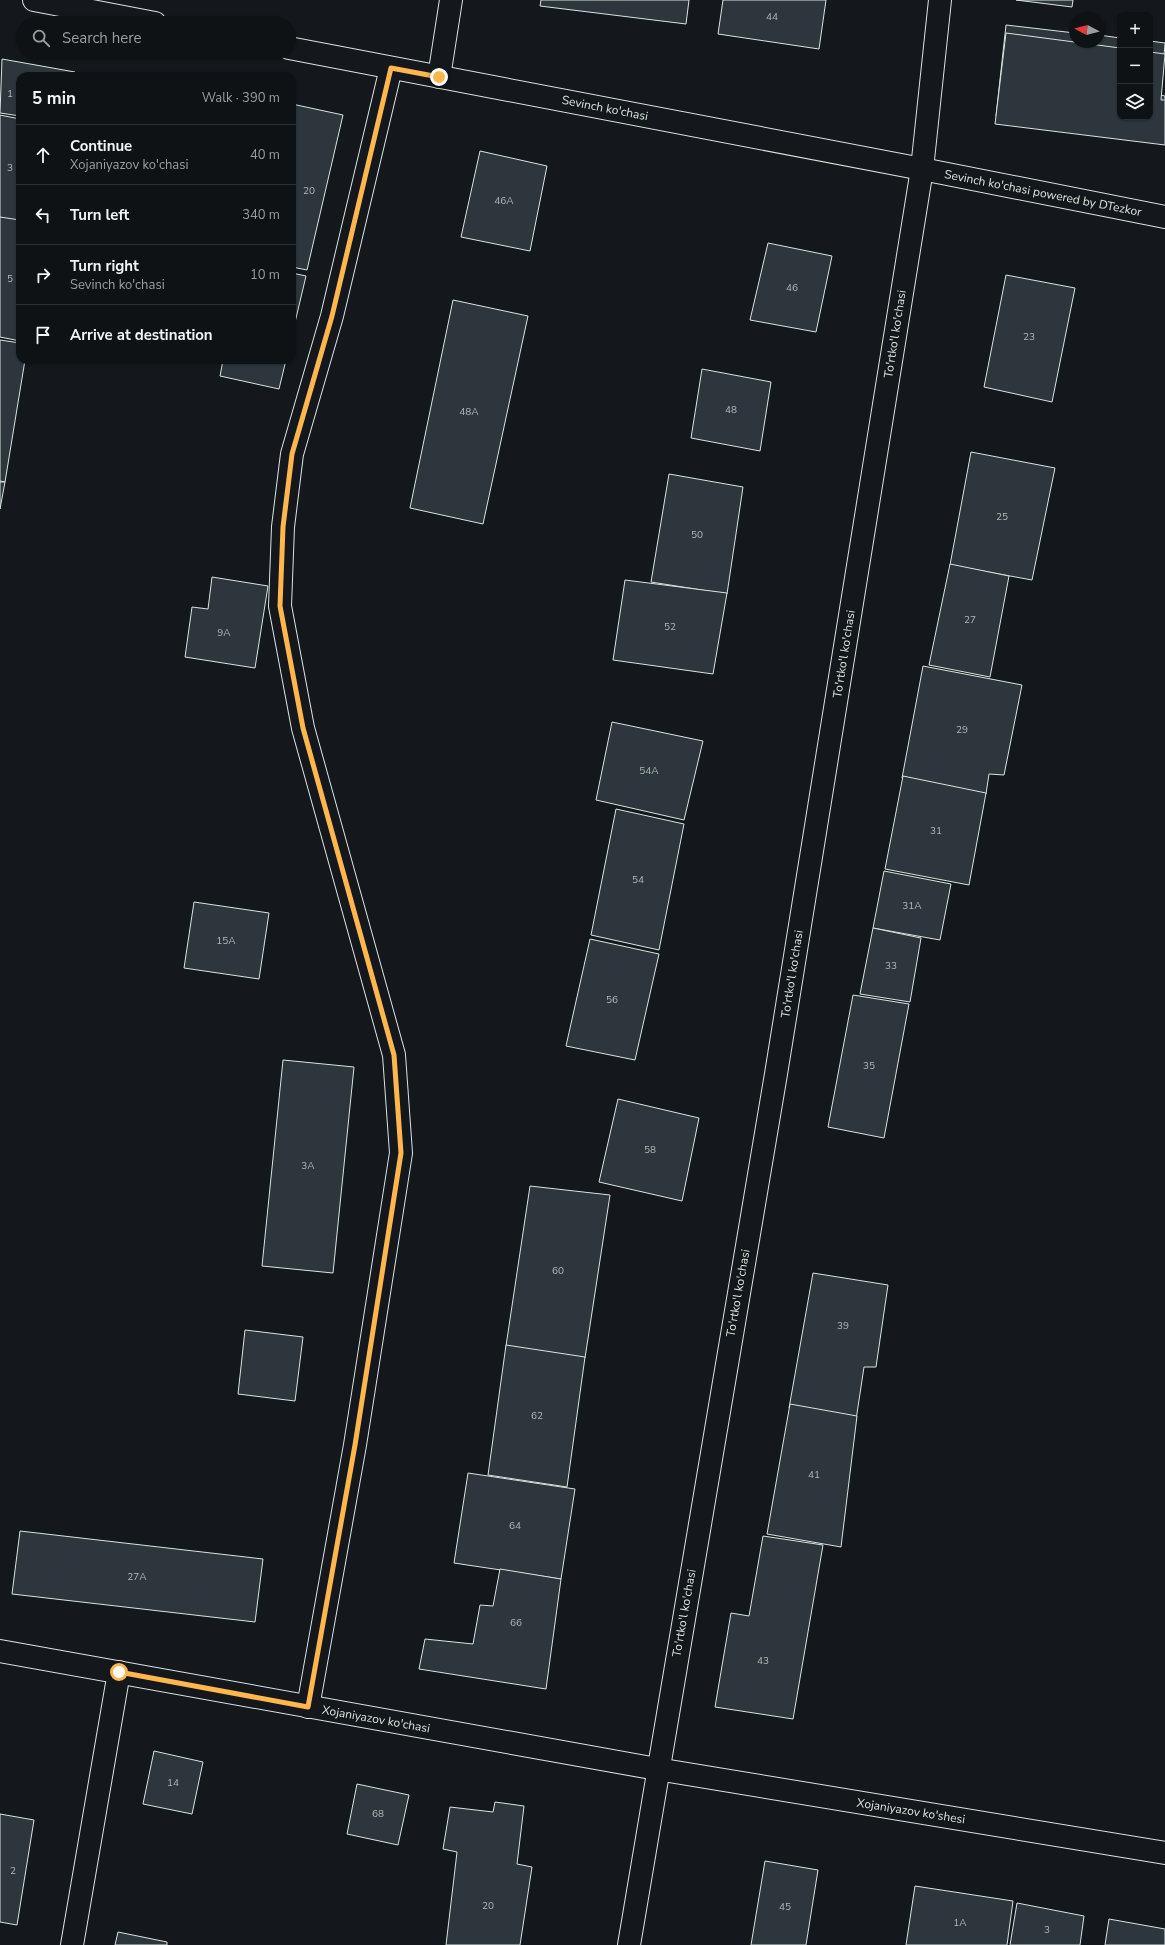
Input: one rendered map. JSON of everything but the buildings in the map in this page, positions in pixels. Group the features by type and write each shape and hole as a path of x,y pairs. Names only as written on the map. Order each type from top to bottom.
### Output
{"street":[{"path":"34,0 118,16"},
{"path":"439,77 451,0"},
{"name":"To'rtko'l ko'chasi","path":"629,1945 657,1769 776,1074 922,169 940,0"},
{"name":"Sevinch ko'chasi","path":"296,49 922,169"},
{"path":"308,1707 355,1445 401,1153 394,1055 303,728 280,606 283,527 292,454 332,316 391,68"},
{"name":"Sevinch ko'chasi powered by DTezkor","path":"922,169 1165,217"},
{"name":"Xojaniyazov ko'chasi","path":"0,1651 657,1769"},
{"path":"72,1945 119,1672"},
{"name":"Xojaniyazov ko'shesi","path":"657,1769 1165,1853"}],"route":[{"path":"119,1672 308,1707 355,1445 401,1153 394,1055 303,728 280,606 283,527 292,454 332,316 391,68 439,77"}]}
